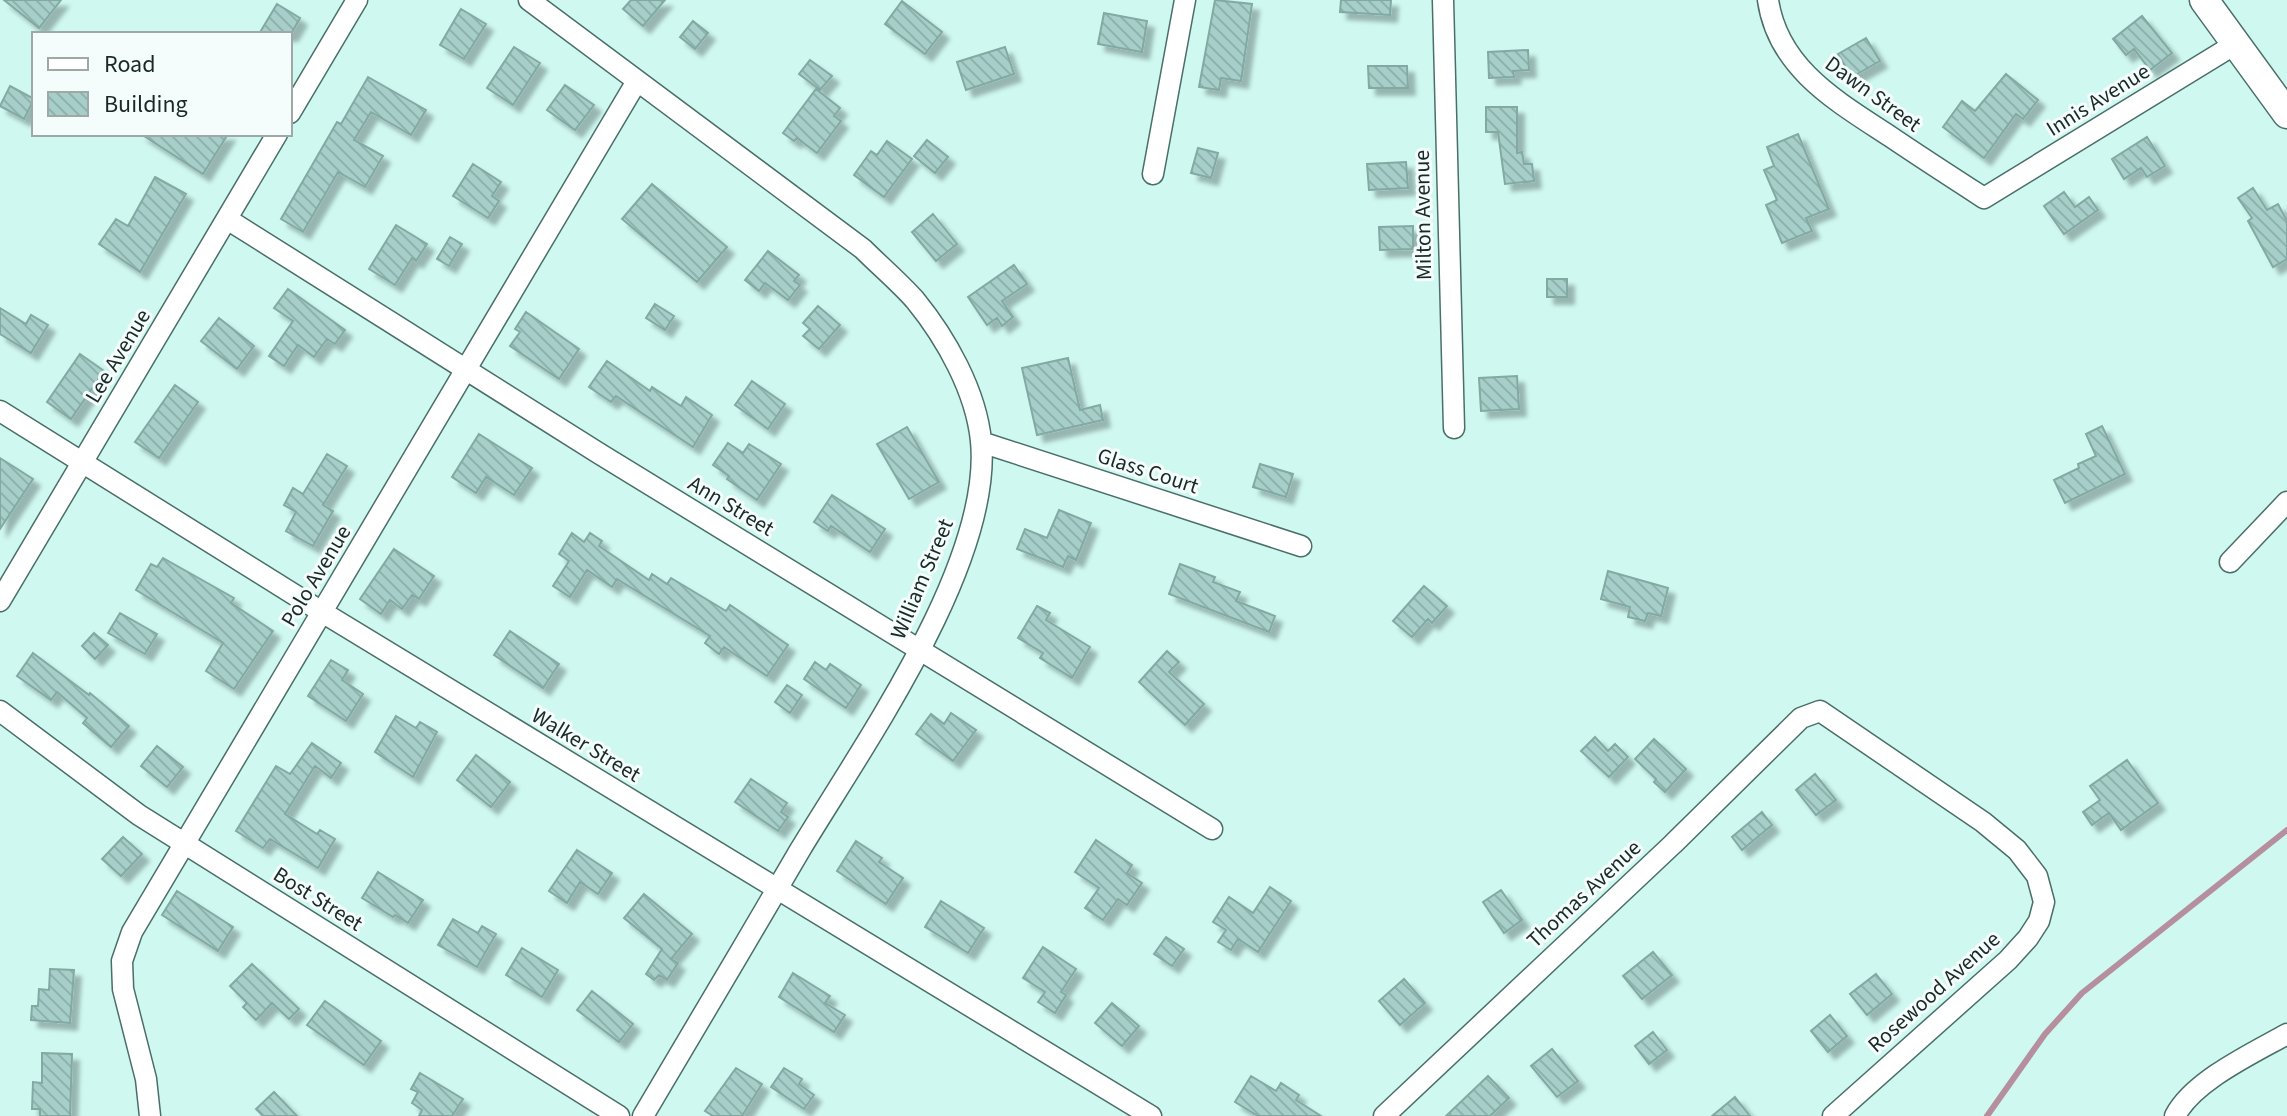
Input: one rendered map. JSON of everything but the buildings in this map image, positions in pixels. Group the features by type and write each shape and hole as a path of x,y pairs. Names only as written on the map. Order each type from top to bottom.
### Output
{"main road":[{"path":"2204,0 2287,114"}],"street":[{"path":"292,110 357,0"},
{"name":"William Street","path":"529,0 863,249 907,292 955,364 976,415 981,442 974,519 920,650 643,1116"},
{"path":"1153,174 1185,0"},
{"name":"Milton Avenue","path":"1443,0 1454,428"},
{"name":"Dawn Street","path":"1768,0 1772,20 1796,65 1821,92 1984,198"},
{"name":"Innis Avenue","path":"1984,198 2237,43"},
{"name":"Polo Avenue","path":"150,1116 146,1079 123,989 122,961 132,932 637,81"},
{"name":"Lee Avenue","path":"0,601 276,136"},
{"name":"Ann Street","path":"227,219 466,370 1212,829"},
{"name":"Walker Street","path":"0,411 322,612 1151,1116"},
{"name":"Glass Court","path":"981,442 1301,546"},
{"path":"2230,562 2287,502"},
{"name":"Bost Street","path":"0,711 139,815 619,1116"},
{"name":"Thomas Avenue","path":"1384,1116 1673,844 1801,718 1820,711"},
{"name":"Rosewood Avenue","path":"1820,711 1983,822 2017,850 2037,876 2044,902 2039,921 2008,960 1833,1116"},
{"path":"2179,1109 2205,1083 2287,1034"}],"waterway":[{"path":"1987,1116 2045,1034 2082,993 2287,830"}]}
